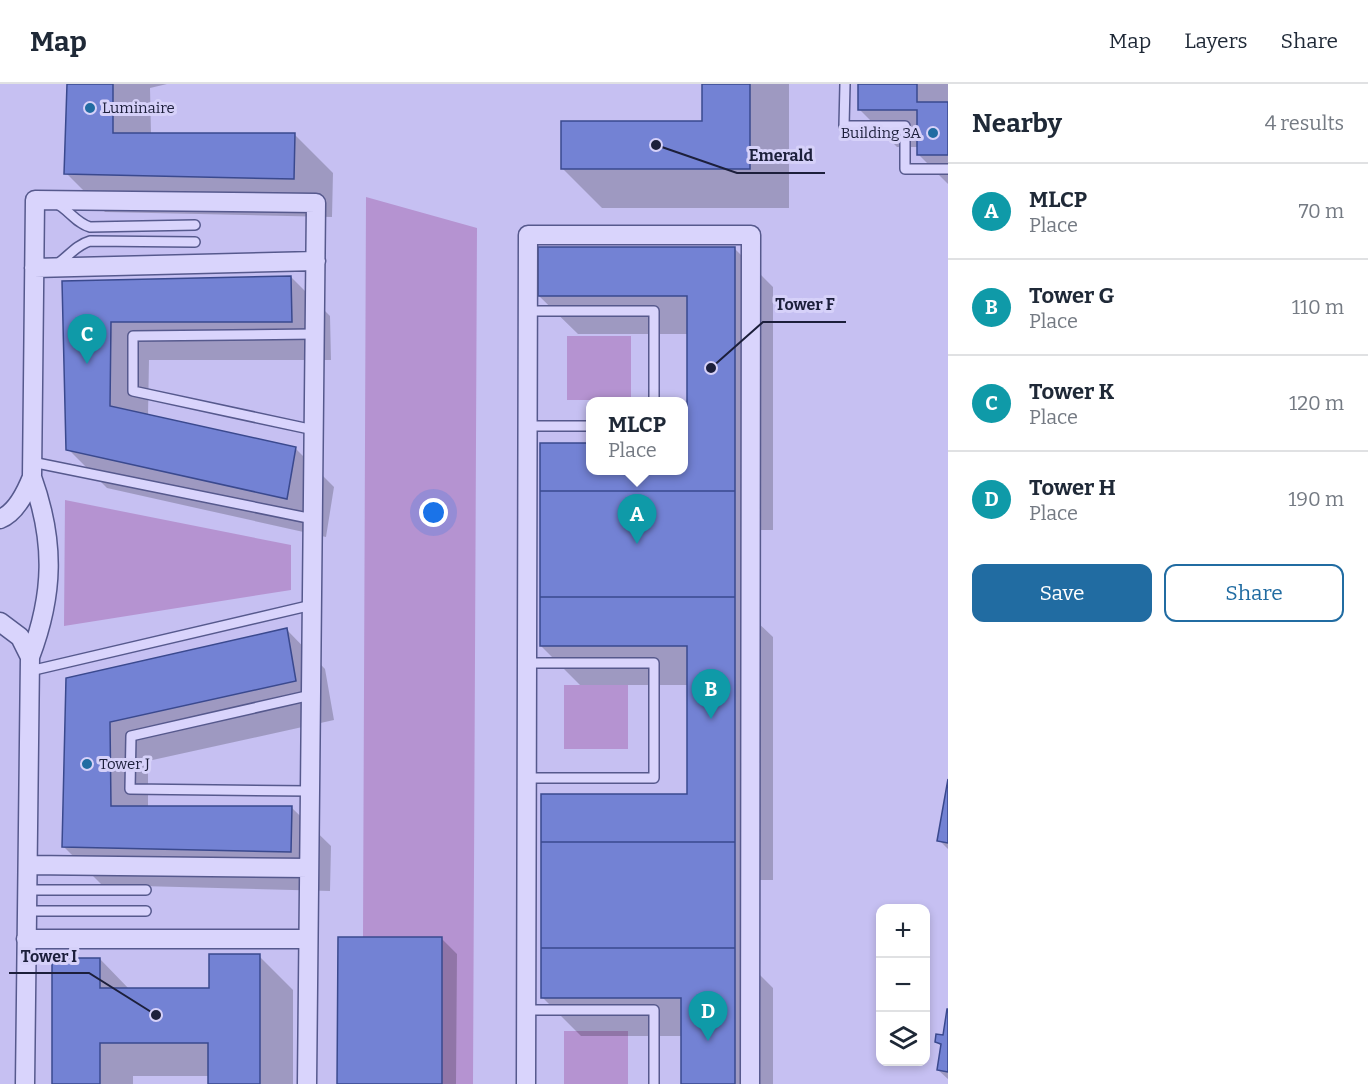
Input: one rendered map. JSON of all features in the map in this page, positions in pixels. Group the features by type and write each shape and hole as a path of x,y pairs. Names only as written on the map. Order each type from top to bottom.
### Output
{"street":[{"path":"25,1084 30,664 45,613 50,566 45,520 32,469 42,268 35,200 51,200 316,203 307,1084"},
{"path":"526,1084 528,235 751,235 750,1084"},
{"path":"42,268 316,261"},
{"path":"0,519 5,517 19,501 32,469"},
{"path":"0,622 20,637 30,664"},
{"path":"28,865 309,868"},
{"path":"26,939 308,939"}],"lane":[{"path":"845,84 844,126 905,126 905,169 948,169"},
{"path":"51,200 65,208 82,224 90,227 195,225"},
{"path":"42,268 65,259 76,247 90,241 195,242"},
{"path":"528,311 654,311 654,397"},
{"path":"314,430 133,391 133,336 315,334"},
{"path":"528,426 586,426"},
{"path":"32,469 313,519"},
{"path":"30,664 312,605"},
{"path":"527,663 654,663 654,777 527,777"},
{"path":"310,791 130,789 130,747 131,736 311,695"},
{"path":"27,890 146,890"},
{"path":"27,910 146,911"},
{"path":"527,1010 654,1010 654,1084"}],"shaded area":[{"path":"366,197 477,228 473,1084 442,1084 442,938 363,937"},
{"path":"567,336 631,336 631,397 586,397 586,400 567,400"},
{"path":"65,500 291,545 291,590 64,626"},
{"path":"564,685 628,685 628,749 564,749"},
{"path":"564,1031 628,1031 628,1084 564,1084"}],"building":[{"name":"Luminaire","path":"67,84 113,84 113,133 295,133 294,179 64,174"},
{"path":"702,84 750,84 750,169 561,169 561,121 702,121"},
{"name":"Building 3A","path":"858,84 917,84 917,102 948,102 948,155 917,155 917,110 858,110"},
{"path":"538,247 735,247 735,491 540,491 540,443 586,443 586,475 688,475 687,296 538,296"},
{"path":"291,276 292,322 111,322 110,406 296,447 287,499 66,450 62,281"},
{"path":"540,491 735,491 735,597 540,597"},
{"path":"540,597 735,597 735,842 541,842 541,794 687,794 687,646 540,646"},
{"name":"Tower J","path":"287,628 296,681 110,722 111,806 292,806 291,852 62,847 66,678"},
{"path":"948,779 948,843 937,841"},
{"path":"541,842 735,842 735,948 541,948"},
{"path":"338,937 442,937 442,1084 337,1084"},
{"path":"541,948 735,948 735,1084 681,1084 681,998 541,998"},
{"path":"209,954 260,954 260,1084 208,1084 208,1043 100,1043 100,1084 52,1084 52,958 100,958 100,988 209,988"},
{"path":"947,1009 948,1072 937,1070 941,1044 935,1042 936,1034 943,1035"}],"place":[{"name":"Luminaire","path":"90,108"},
{"name":"Building 3A","path":"933,133"},
{"name":"Emerald","path":"656,145"},
{"name":"Tower K","path":"87,364"},
{"name":"Tower F","path":"711,368"},
{"name":"MLCP","path":"637,544"},
{"name":"Tower G","path":"711,719"},
{"name":"Tower J","path":"87,764"},
{"name":"Tower I","path":"156,1015"},
{"name":"Tower H","path":"708,1041"}]}
